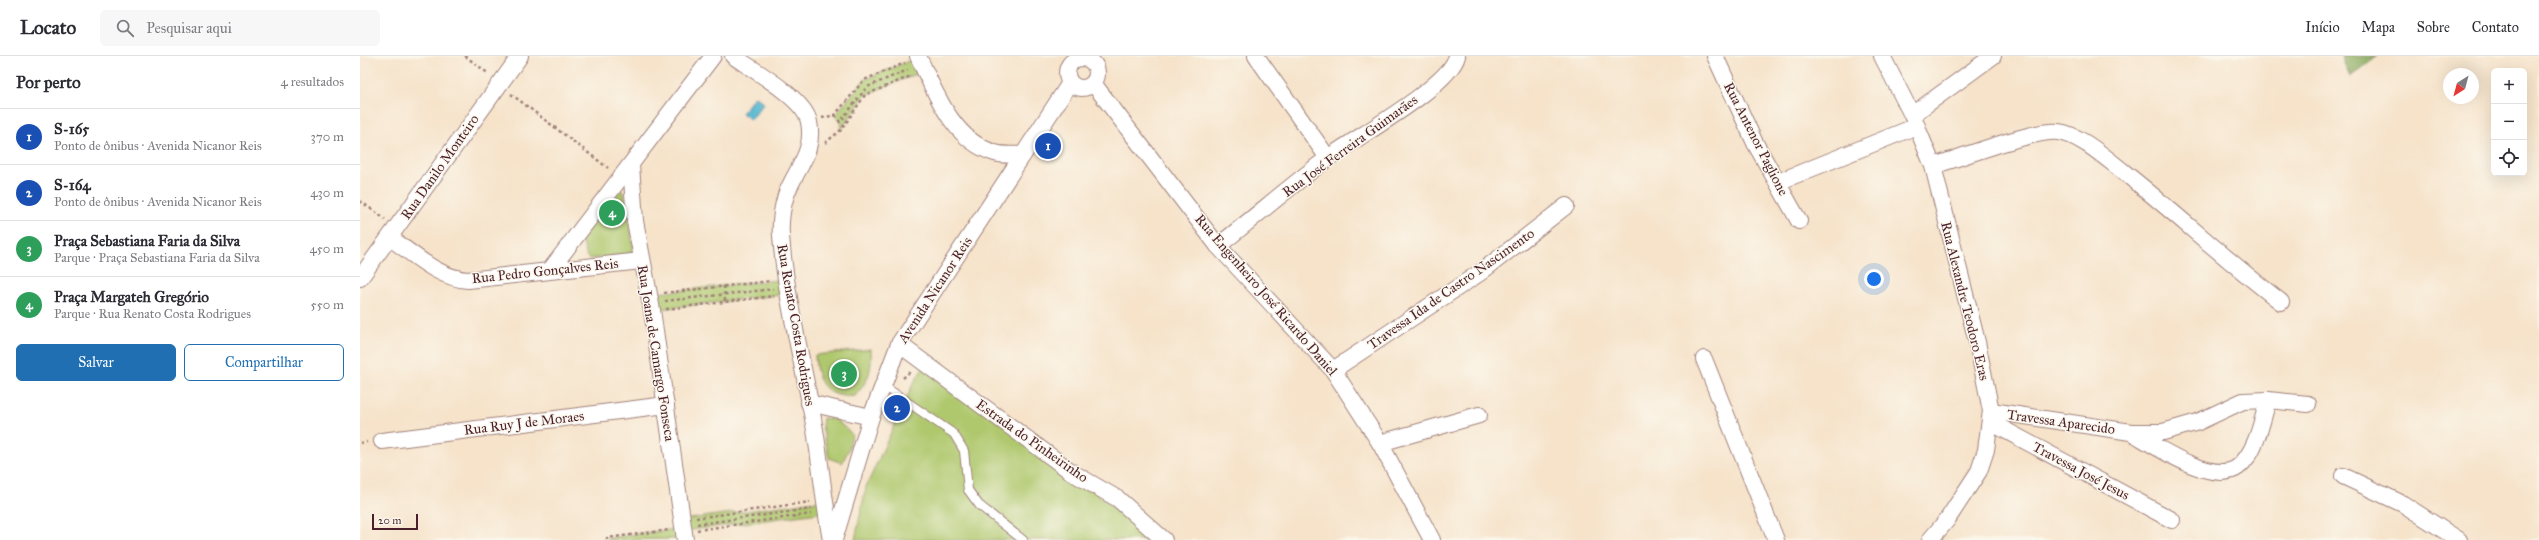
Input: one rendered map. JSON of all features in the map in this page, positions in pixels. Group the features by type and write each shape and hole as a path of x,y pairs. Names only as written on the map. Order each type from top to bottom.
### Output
{"street":[{"name":"Rua Danilo Monteiro","path":"360,278 498,84 520,56"},
{"path":"551,269 713,56"},
{"path":"733,56 793,99 805,112 809,121"},
{"path":"1256,56 1328,158"},
{"name":"Rua José Ferreira Guimarães","path":"1218,246 1328,158 1438,82 1456,63 1457,56"},
{"name":"Rua Antenor Paglione","path":"1715,56 1755,143 1799,220"},
{"name":"Rua Alexandre Teodoro Eras","path":"1882,56 1914,120 1933,166 1976,342 1990,417 1986,450 1979,471 1947,520 1930,540"},
{"path":"1778,182 1914,120 1993,56"},
{"path":"1075,57 1086,58 1094,63 1097,74 1093,83 1084,88 1070,83 1066,69 1075,57"},
{"path":"920,62 959,131 976,144 996,154 1023,155"},
{"name":"Avenida Nicanor Reis","path":"834,540 871,418 899,344 1070,83"},
{"name":"Rua Engenheiro José Ricardo Daniel","path":"1093,83 1218,246 1334,370 1380,443 1432,540"},
{"name":"Rua Renato Costa Rodrigues","path":"809,121 810,148 786,194 781,215 781,236 788,287 815,429 831,540"},
{"path":"1933,166 2040,133 2058,132 2075,138 2099,153 2177,214 2281,302"},
{"name":"Rua Joana de Camargo Fonseca","path":"631,165 641,261 650,303 666,405 682,529"},
{"name":"Travessa Ida de Castro Nascimento","path":"1334,370 1481,272 1566,206"},
{"name":"Rua Pedro Gonçalves Reis","path":"393,233 444,275 456,279 468,280 551,269 641,261"},
{"name":"Estrada do Pinheirinho","path":"899,344 1073,473 1118,499 1164,540"},
{"path":"1704,359 1776,540"},
{"path":"2268,400 2308,404"},
{"name":"Travessa Aparecido","path":"1990,417 2131,432 2163,432 2180,428 2216,415 2243,401 2268,400 2253,445 2246,457 2238,467 2222,473 2193,465 2131,432"},
{"path":"809,403 871,418"},
{"name":"Rua Ruy J de Moraes","path":"382,441 666,405"},
{"path":"1380,443 1479,415"},
{"name":"Travessa José Jesus","path":"1990,417 2172,520"},
{"path":"2344,476 2403,504 2459,540"}],"lane":[{"path":"884,386 954,434 964,451 968,490 978,505 1023,540"}],"path":[{"path":"465,56 498,84 620,177"},
{"path":"809,121 835,115 864,80 920,62"},
{"path":"840,122 862,91 867,87 920,62"},
{"path":"810,148 822,145 841,130 865,95 920,62"},
{"path":"858,86 865,95"},
{"path":"835,115 840,122 841,130"},
{"path":"360,201 393,233"},
{"path":"650,303 724,286 788,287"},
{"path":"724,286 725,302"},
{"path":"650,303 788,287"},
{"path":"650,303 725,302 788,287"},
{"path":"607,540 607,538 682,529 825,506"},
{"path":"682,529 825,506"},
{"path":"682,529 825,506"}],"green space":[{"path":"2341,56 2378,56 2350,77"},
{"path":"918,57 924,71 865,95 841,130 840,122 835,115 864,80"},
{"path":"621,190 624,193 634,250 632,253 590,259 587,257 581,238"},
{"path":"787,279 788,294 652,310 648,294"},
{"path":"871,349 869,375 864,385 855,396 837,395 824,387 820,381 815,355"},
{"path":"924,366 1105,500 1155,540 855,540 866,487 913,384"},
{"path":"823,418 835,419 852,434 849,449 842,463 829,458 822,426"},
{"path":"824,500 826,512 684,531 682,520"},
{"path":"676,529 677,539 607,540 607,538"}],"water":[{"path":"755,96 764,103 751,120 742,113"}],"place":[{"name":"S-165","path":"1048,146"},
{"name":"Praça Margateh Gregório","path":"612,213"},
{"name":"Praça Sebastiana Faria da Silva","path":"844,374"},
{"name":"S-164","path":"897,408"}]}
